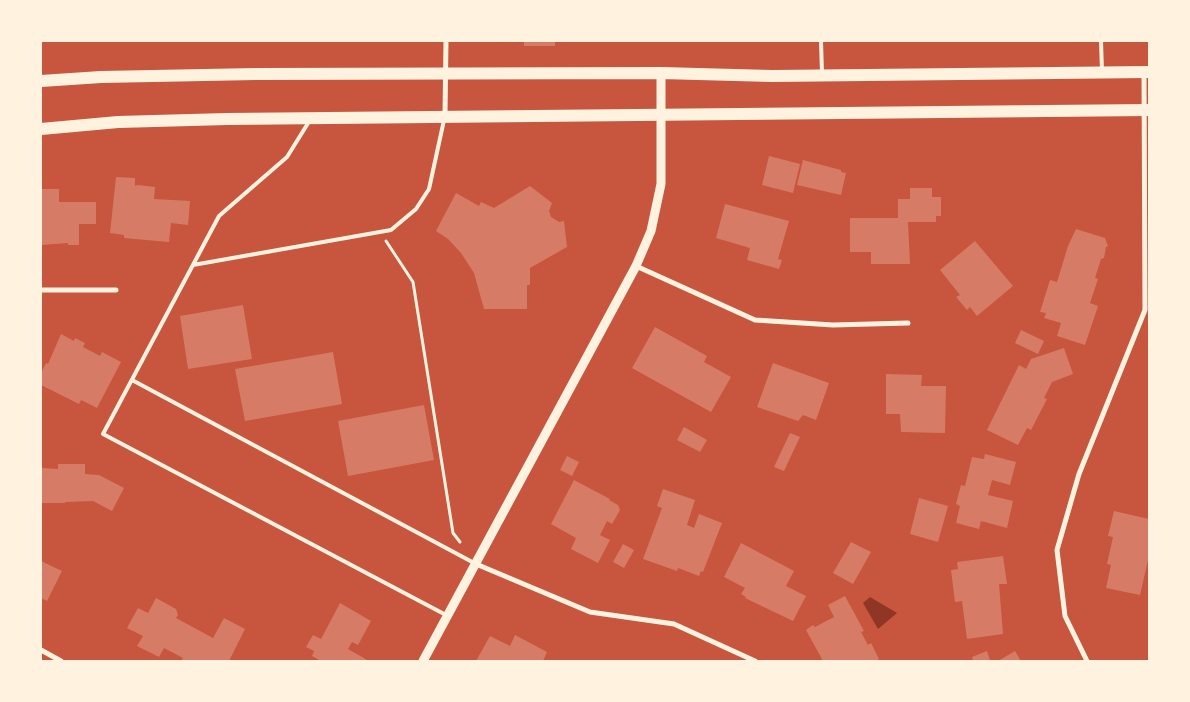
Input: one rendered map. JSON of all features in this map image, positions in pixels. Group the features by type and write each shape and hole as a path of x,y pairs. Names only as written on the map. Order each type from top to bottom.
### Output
{"main road":[{"path":"41,81 101,77 256,74 661,73 822,76 1146,72"},
{"path":"41,128 118,122 312,118 1146,110"}],"street":[{"path":"445,116 446,41"},
{"path":"1087,661 1065,616 1058,550 1078,474 1145,310 1146,72"},
{"path":"422,661 636,266 651,231 661,184 661,73"},
{"path":"636,266 755,320 833,325 908,324"},
{"path":"41,290 116,290"},
{"path":"476,564 590,612 674,624 755,661"},
{"path":"41,650 62,661"}],"lane":[{"path":"820,41 822,76"},
{"path":"1101,41 1102,73"},
{"path":"193,265 390,230 416,209 429,189 445,116"},
{"path":"312,118 287,157 219,216 103,434 446,615"},
{"path":"132,380 476,564"}],"path":[{"path":"381,232 413,282 453,533 462,544 458,554"}],"shaded area":[{"path":"870,597 897,613 878,629 863,603"}],"building":[{"path":"524,41 555,41 555,46 524,46"},
{"path":"769,156 800,164 793,193 762,185"},
{"path":"803,160 846,173 841,195 797,185"},
{"path":"116,177 135,178 135,186 155,187 154,199 190,201 188,225 171,223 169,242 124,238 124,235 110,233"},
{"path":"530,186 552,203 549,211 551,217 559,222 564,221 567,247 530,268 530,285 527,285 527,309 484,309 474,273 461,253 448,239 436,231 456,193 479,206 481,202 494,208"},
{"path":"910,188 932,188 932,197 941,197 941,216 936,216 936,222 908,222 910,264 871,264 871,252 850,252 850,218 898,218 898,199 910,199"},
{"path":"41,189 59,189 59,202 96,202 96,224 79,224 79,245 68,245 68,243 41,245"},
{"path":"725,204 789,221 778,259 782,260 779,269 747,260 750,248 716,238"},
{"path":"1076,229 1105,238 1108,246 1106,247 1104,258 1101,259 1095,278 1098,279 1090,303 1098,306 1085,345 1057,336 1061,323 1044,318 1046,313 1040,312 1050,280 1057,282 1068,246"},
{"path":"975,241 1013,286 977,316 970,307 967,310 956,297 960,295 940,270"},
{"path":"243,305 252,359 188,369 180,316"},
{"path":"655,327 707,356 704,362 731,377 711,412 632,368"},
{"path":"1021,330 1044,341 1038,354 1015,343"},
{"path":"61,334 74,341 75,338 85,343 83,347 100,356 102,352 121,362 97,408 81,400 79,404 41,385 41,373 46,363 48,364"},
{"path":"1064,348 1073,374 1052,382 1044,398 1047,399 1031,430 1027,428 1018,445 987,430 1019,365 1026,369 1031,359"},
{"path":"333,352 342,404 245,421 235,369"},
{"path":"773,363 829,383 816,420 803,415 798,421 757,407"},
{"path":"886,374 922,375 921,386 946,386 945,433 901,432 900,414 886,414"},
{"path":"424,405 434,460 348,476 338,421"},
{"path":"684,427 707,440 700,452 677,440"},
{"path":"790,433 800,437 784,471 774,467"},
{"path":"985,454 1016,462 1010,485 992,480 988,495 1013,501 1007,528 981,521 979,529 956,523 960,506 956,504 961,485 965,486 972,457 984,459"},
{"path":"567,456 579,462 572,476 560,470"},
{"path":"58,464 85,464 85,474 99,475 124,488 112,511 93,501 41,503 41,468 58,469"},
{"path":"574,480 610,499 618,505 620,510 612,524 607,521 600,535 610,540 598,563 571,549 576,538 551,524"},
{"path":"663,489 695,500 687,525 694,528 699,514 722,523 703,572 701,571 699,576 678,568 677,571 643,559 662,508 657,506"},
{"path":"919,498 948,506 938,542 910,534"},
{"path":"1114,511 1149,519 1149,556 1140,595 1106,588 1111,565 1107,564 1113,537 1108,536"},
{"path":"851,542 871,552 853,584 833,573"},
{"path":"741,543 794,571 786,586 806,596 793,621 745,598 741,594 745,588 724,577"},
{"path":"623,544 634,550 624,568 613,562"},
{"path":"1003,556 1007,584 999,584 1003,634 967,639 962,601 955,602 951,570 958,569 957,562"},
{"path":"41,561 62,571 47,601 41,598"},
{"path":"845,596 864,631 861,632 868,645 871,643 879,659 876,661 823,661 806,630 813,625 815,627 834,617 828,605"},
{"path":"156,598 176,609 178,615 176,618 213,638 224,618 245,629 229,661 181,661 183,658 164,648 159,657 137,646 143,636 127,628 138,608 148,613"},
{"path":"340,603 371,621 358,645 352,642 348,649 369,661 321,661 312,656 314,651 306,647 313,635 321,639"},
{"path":"515,635 547,652 543,661 476,661 490,636 510,646"},
{"path":"987,651 990,660 973,661 972,657"},
{"path":"1015,651 1021,661 998,661"}]}
